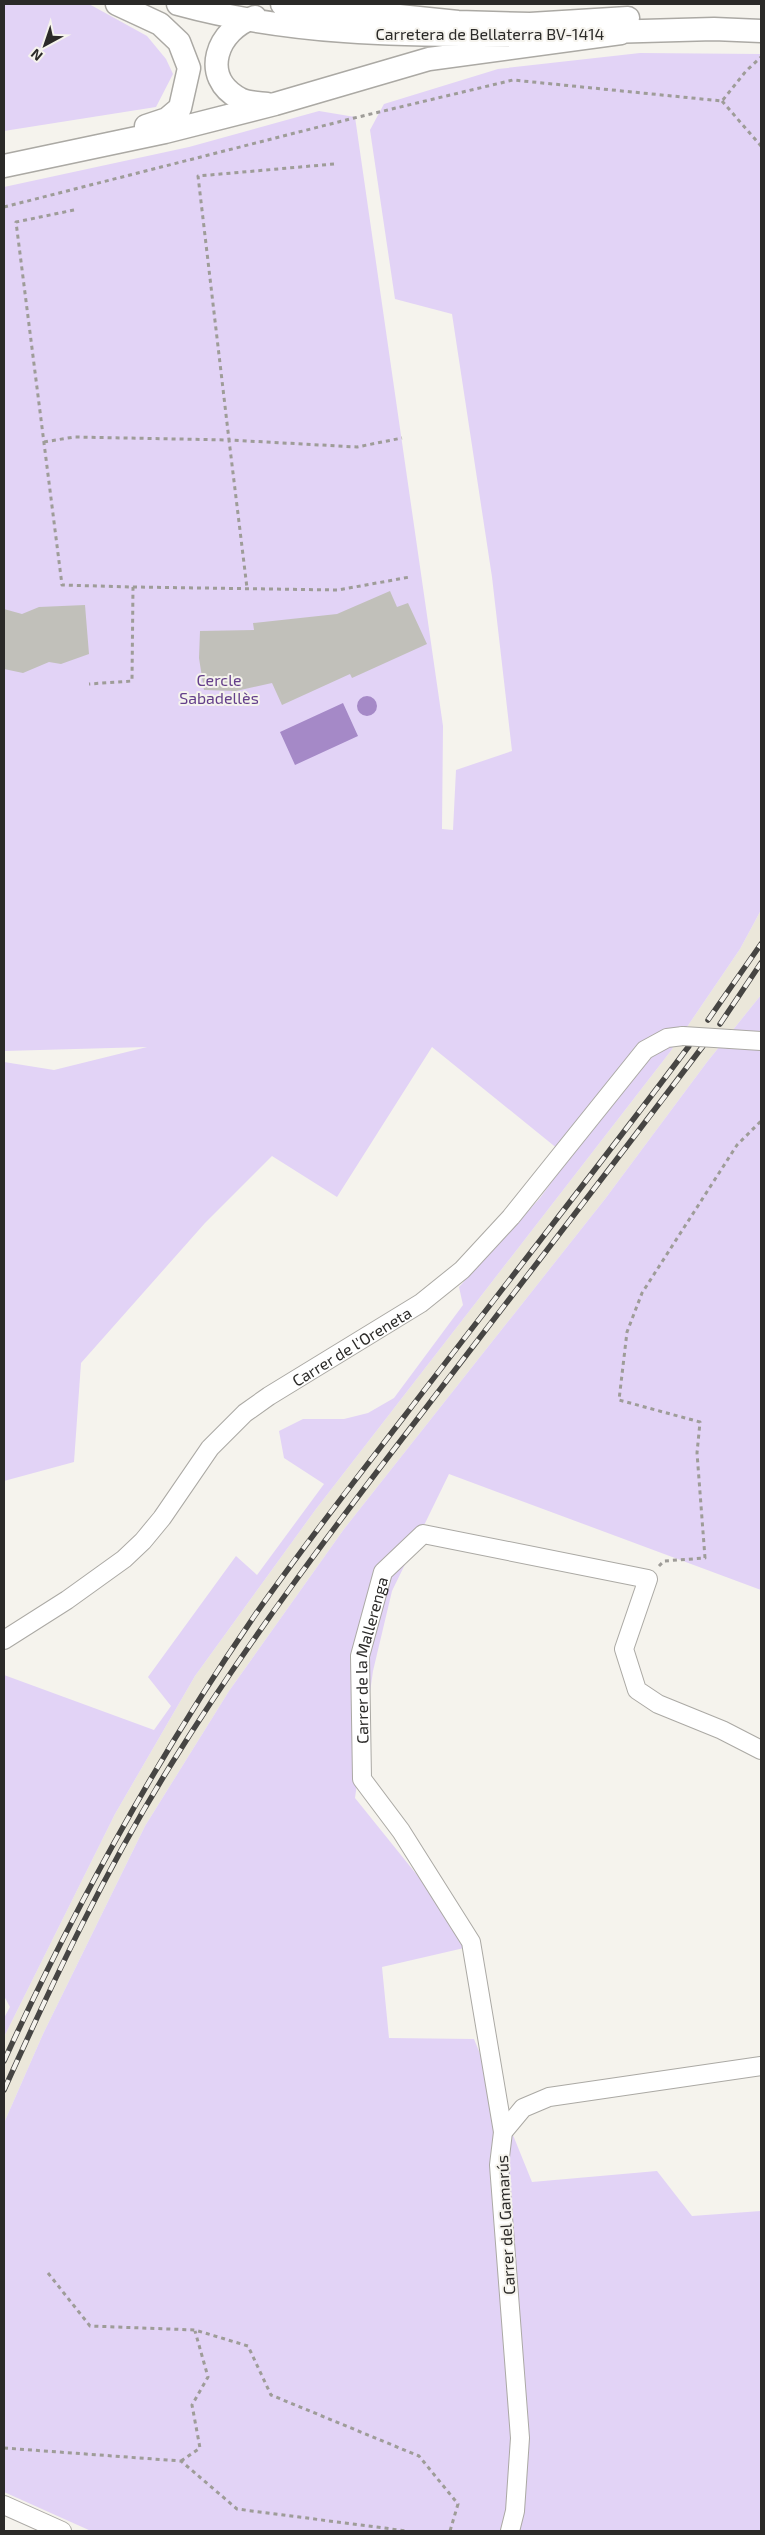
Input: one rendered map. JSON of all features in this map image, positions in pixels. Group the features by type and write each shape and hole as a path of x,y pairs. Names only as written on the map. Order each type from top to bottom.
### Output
{"street":[{"path":"117,4 160,24 179,42 189,68 171,120"},
{"name":"Carretera de Bellaterra BV-1414","path":"178,4 245,20 321,30 427,36 513,36 573,31 621,33"},
{"name":"Carretera de Bellaterra BV-1414","path":"282,4 458,22 510,23 622,18 761,16"},
{"name":"Carretera de Bellaterra BV-1414","path":"275,104 249,102 226,89 217,74 218,52 227,33 245,20 271,12 368,25 479,29 510,23"},
{"path":"621,33 714,29 761,31"},
{"name":"Carretera de Bellaterra BV-1414","path":"4,156 171,120 275,104 429,59 621,33"},
{"name":"Carretera de Bellaterra BV-1414","path":"4,166 171,120"},
{"name":"Carrer de l'Oreneta","path":"4,1640 67,1600 124,1559 162,1518 210,1448 245,1413 269,1396 421,1304 462,1270 511,1217 645,1050 667,1038 683,1036 761,1041"},
{"name":"Carrer de la Mallerenga","path":"502,2132 471,1942 402,1832 362,1779 360,1656 383,1572 423,1534 648,1579"},
{"path":"648,1579 624,1649 637,1690 658,1704 722,1730 761,1750"},
{"name":"Carrer del Gamarús","path":"510,2531 515,2511 520,2438 499,2165 502,2132 523,2108 549,2097 761,2066"},
{"path":"4,2505 62,2531"}],"path":[{"path":"722,101 746,71 761,57"},
{"path":"4,207 350,119 513,80 722,101 761,146"},
{"path":"247,588 198,176 334,164"},
{"path":"74,210 16,222 62,585 338,590 410,577"},
{"path":"44,442 74,437 229,440 357,447 402,438"},
{"path":"89,684 132,681 133,587"},
{"path":"648,1579 664,1561 705,1558 697,1454 700,1422 619,1400 627,1332 642,1293 737,1144 761,1121"},
{"path":"48,2274 90,2326 194,2330 248,2346 271,2395 418,2456 458,2504 450,2531"},
{"path":"181,2461 200,2448 192,2406 208,2377 194,2330"},
{"path":"4,2448 181,2461 237,2509 407,2531"}],"shaded area":[{"path":"367,696 374,699 377,706 374,713 367,716 360,713 357,706 360,699"},
{"path":"343,703 358,736 295,765 280,732"},
{"path":"761,910 761,995 707,1062 605,1199 344,1529 229,1691 145,1826 43,2034 4,2123 4,2037 115,1814 195,1676 316,1509 670,1052 740,949"}],"green space":[{"path":"4,4 89,4 147,36 166,59 173,74 156,107 4,131"},
{"name":"Cercle Sabadellès","path":"640,53 761,54 761,910 740,949 670,1052 316,1509 195,1676 115,1814 4,2037 4,2018 10,2007 4,1996 4,1675 154,1730 171,1706 148,1677 236,1556 257,1575 324,1484 284,1458 279,1431 303,1419 344,1419 368,1413 394,1398 463,1305 459,1287 540,1198 569,1158 432,1047 337,1197 272,1156 205,1223 81,1363 74,1462 4,1481 4,1062 54,1070 147,1047 4,1051 4,187 189,147 319,111 355,117 443,726 442,829 453,830 456,770 512,751 492,577 452,314 395,299 370,130 384,104 498,69"},
{"path":"761,995 761,1590 449,1474 392,1591 373,1671 355,1798 471,1942 464,1948 382,1967 389,2038 474,2039 532,2182 657,2171 692,2216 761,2211 761,2531 91,2531 4,2492 4,2123 43,2034 145,1826 229,1691 344,1529 605,1199 707,1062"}],"building":[{"path":"390,591 397,607 408,603 427,644 352,678 350,674 282,705 272,683 236,691 204,690 199,658 200,631 254,630 253,623 337,614"},
{"path":"85,605 89,654 61,664 49,662 23,673 4,669 4,609 22,614 39,607"}],"railway":[{"path":"708,1020 761,944"},
{"path":"720,1024 761,963"},
{"path":"4,2061 89,1889 152,1777 219,1668 255,1615 328,1516 689,1046"},
{"path":"4,2090 82,1924 125,1842 172,1763 231,1673 292,1585 703,1046"}]}
